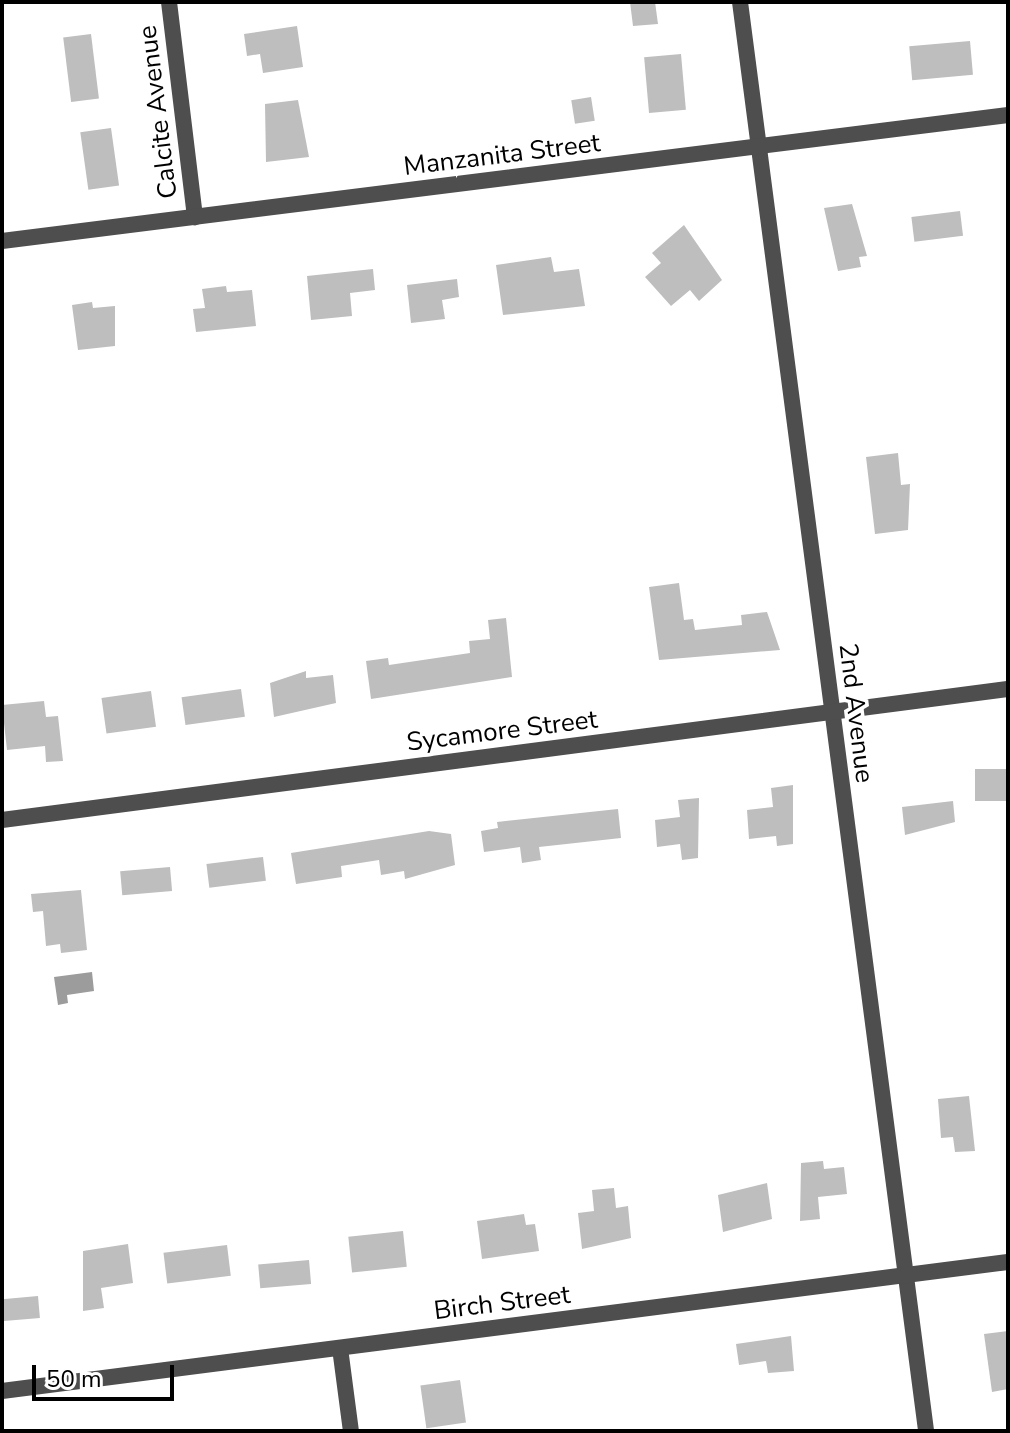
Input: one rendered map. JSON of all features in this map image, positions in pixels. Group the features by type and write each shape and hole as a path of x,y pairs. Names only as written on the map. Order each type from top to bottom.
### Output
{"street":[{"name":"Calcite Avenue","path":"169,2 195,217"},
{"name":"2nd Avenue","path":"740,2 926,1431"},
{"name":"Manzanita Street","path":"2,241 1008,115"},
{"name":"Sycamore Street","path":"2,820 1008,689"},
{"name":"Birch Street","path":"2,1391 1008,1262"},
{"path":"340,1348 351,1431"}],"shaded area":[{"path":"92,972 94,991 67,995 68,1003 58,1005 54,977"}],"building":[{"path":"630,2 655,2 658,24 633,26"},
{"path":"297,26 303,67 263,73 260,54 247,56 244,34"},
{"path":"91,34 99,99 71,102 63,37"},
{"path":"970,41 973,75 912,80 909,46"},
{"path":"681,54 686,110 649,113 644,57"},
{"path":"591,97 595,121 575,124 571,100"},
{"path":"298,100 309,157 266,162 265,104"},
{"path":"111,128 119,185 88,190 80,132"},
{"path":"852,204 867,256 859,257 861,267 838,271 824,208"},
{"path":"960,211 963,236 914,242 911,217"},
{"path":"684,225 722,280 699,301 690,290 671,306 645,277 661,263 652,253"},
{"path":"551,257 554,272 579,269 585,306 503,315 496,265"},
{"path":"373,269 375,290 350,293 352,316 311,320 307,276"},
{"path":"457,279 459,297 442,300 445,319 411,323 407,285"},
{"path":"226,286 227,292 252,290 256,326 196,332 193,309 205,308 202,289"},
{"path":"92,302 93,308 115,306 115,346 78,350 72,305"},
{"path":"898,453 901,485 910,484 908,530 875,534 866,457"},
{"path":"679,583 684,620 693,619 695,630 742,625 741,615 767,612 780,650 659,660 649,587"},
{"path":"506,618 512,677 371,699 366,661 388,658 389,665 470,653 469,641 490,639 488,620"},
{"path":"306,671 306,678 333,675 336,703 274,717 270,683"},
{"path":"241,689 245,717 185,725 182,697"},
{"path":"151,691 156,727 106,734 101,698"},
{"path":"44,701 46,717 58,716 63,761 46,762 45,746 7,750 2,705"},
{"path":"975,769 1008,769 1008,801 975,801"},
{"path":"793,785 793,844 777,846 776,836 749,839 747,810 773,807 771,788"},
{"path":"699,798 698,858 682,860 680,844 657,847 655,820 680,817 678,800"},
{"path":"953,801 955,822 905,835 902,807"},
{"path":"618,809 621,838 539,847 541,860 522,863 520,847 484,852 481,831 498,828 497,822"},
{"path":"429,831 451,834 455,865 405,879 404,871 381,875 379,860 341,866 342,877 296,884 291,853"},
{"path":"263,857 266,881 209,888 206,864"},
{"path":"170,867 172,891 122,895 120,871"},
{"path":"81,890 87,950 61,953 60,944 46,946 43,911 33,912 31,894"},
{"path":"969,1096 975,1151 955,1152 953,1137 941,1138 938,1099"},
{"path":"823,1161 824,1169 844,1167 847,1194 818,1197 820,1219 800,1221 801,1163"},
{"path":"767,1183 772,1219 723,1232 718,1195"},
{"path":"614,1188 616,1208 628,1206 631,1238 582,1249 578,1213 594,1211 592,1190"},
{"path":"524,1214 526,1225 535,1224 539,1251 482,1259 477,1221"},
{"path":"403,1231 407,1267 352,1273 348,1237"},
{"path":"128,1244 133,1283 101,1288 104,1308 83,1311 83,1251"},
{"path":"227,1245 231,1276 167,1284 163,1253"},
{"path":"309,1260 311,1284 260,1288 258,1264"},
{"path":"38,1296 40,1318 4,1321 2,1299"},
{"path":"1008,1331 1008,1389 992,1392 984,1334"},
{"path":"791,1336 794,1371 768,1373 766,1361 739,1365 736,1344"},
{"path":"460,1380 466,1423 426,1428 420,1386"}]}
